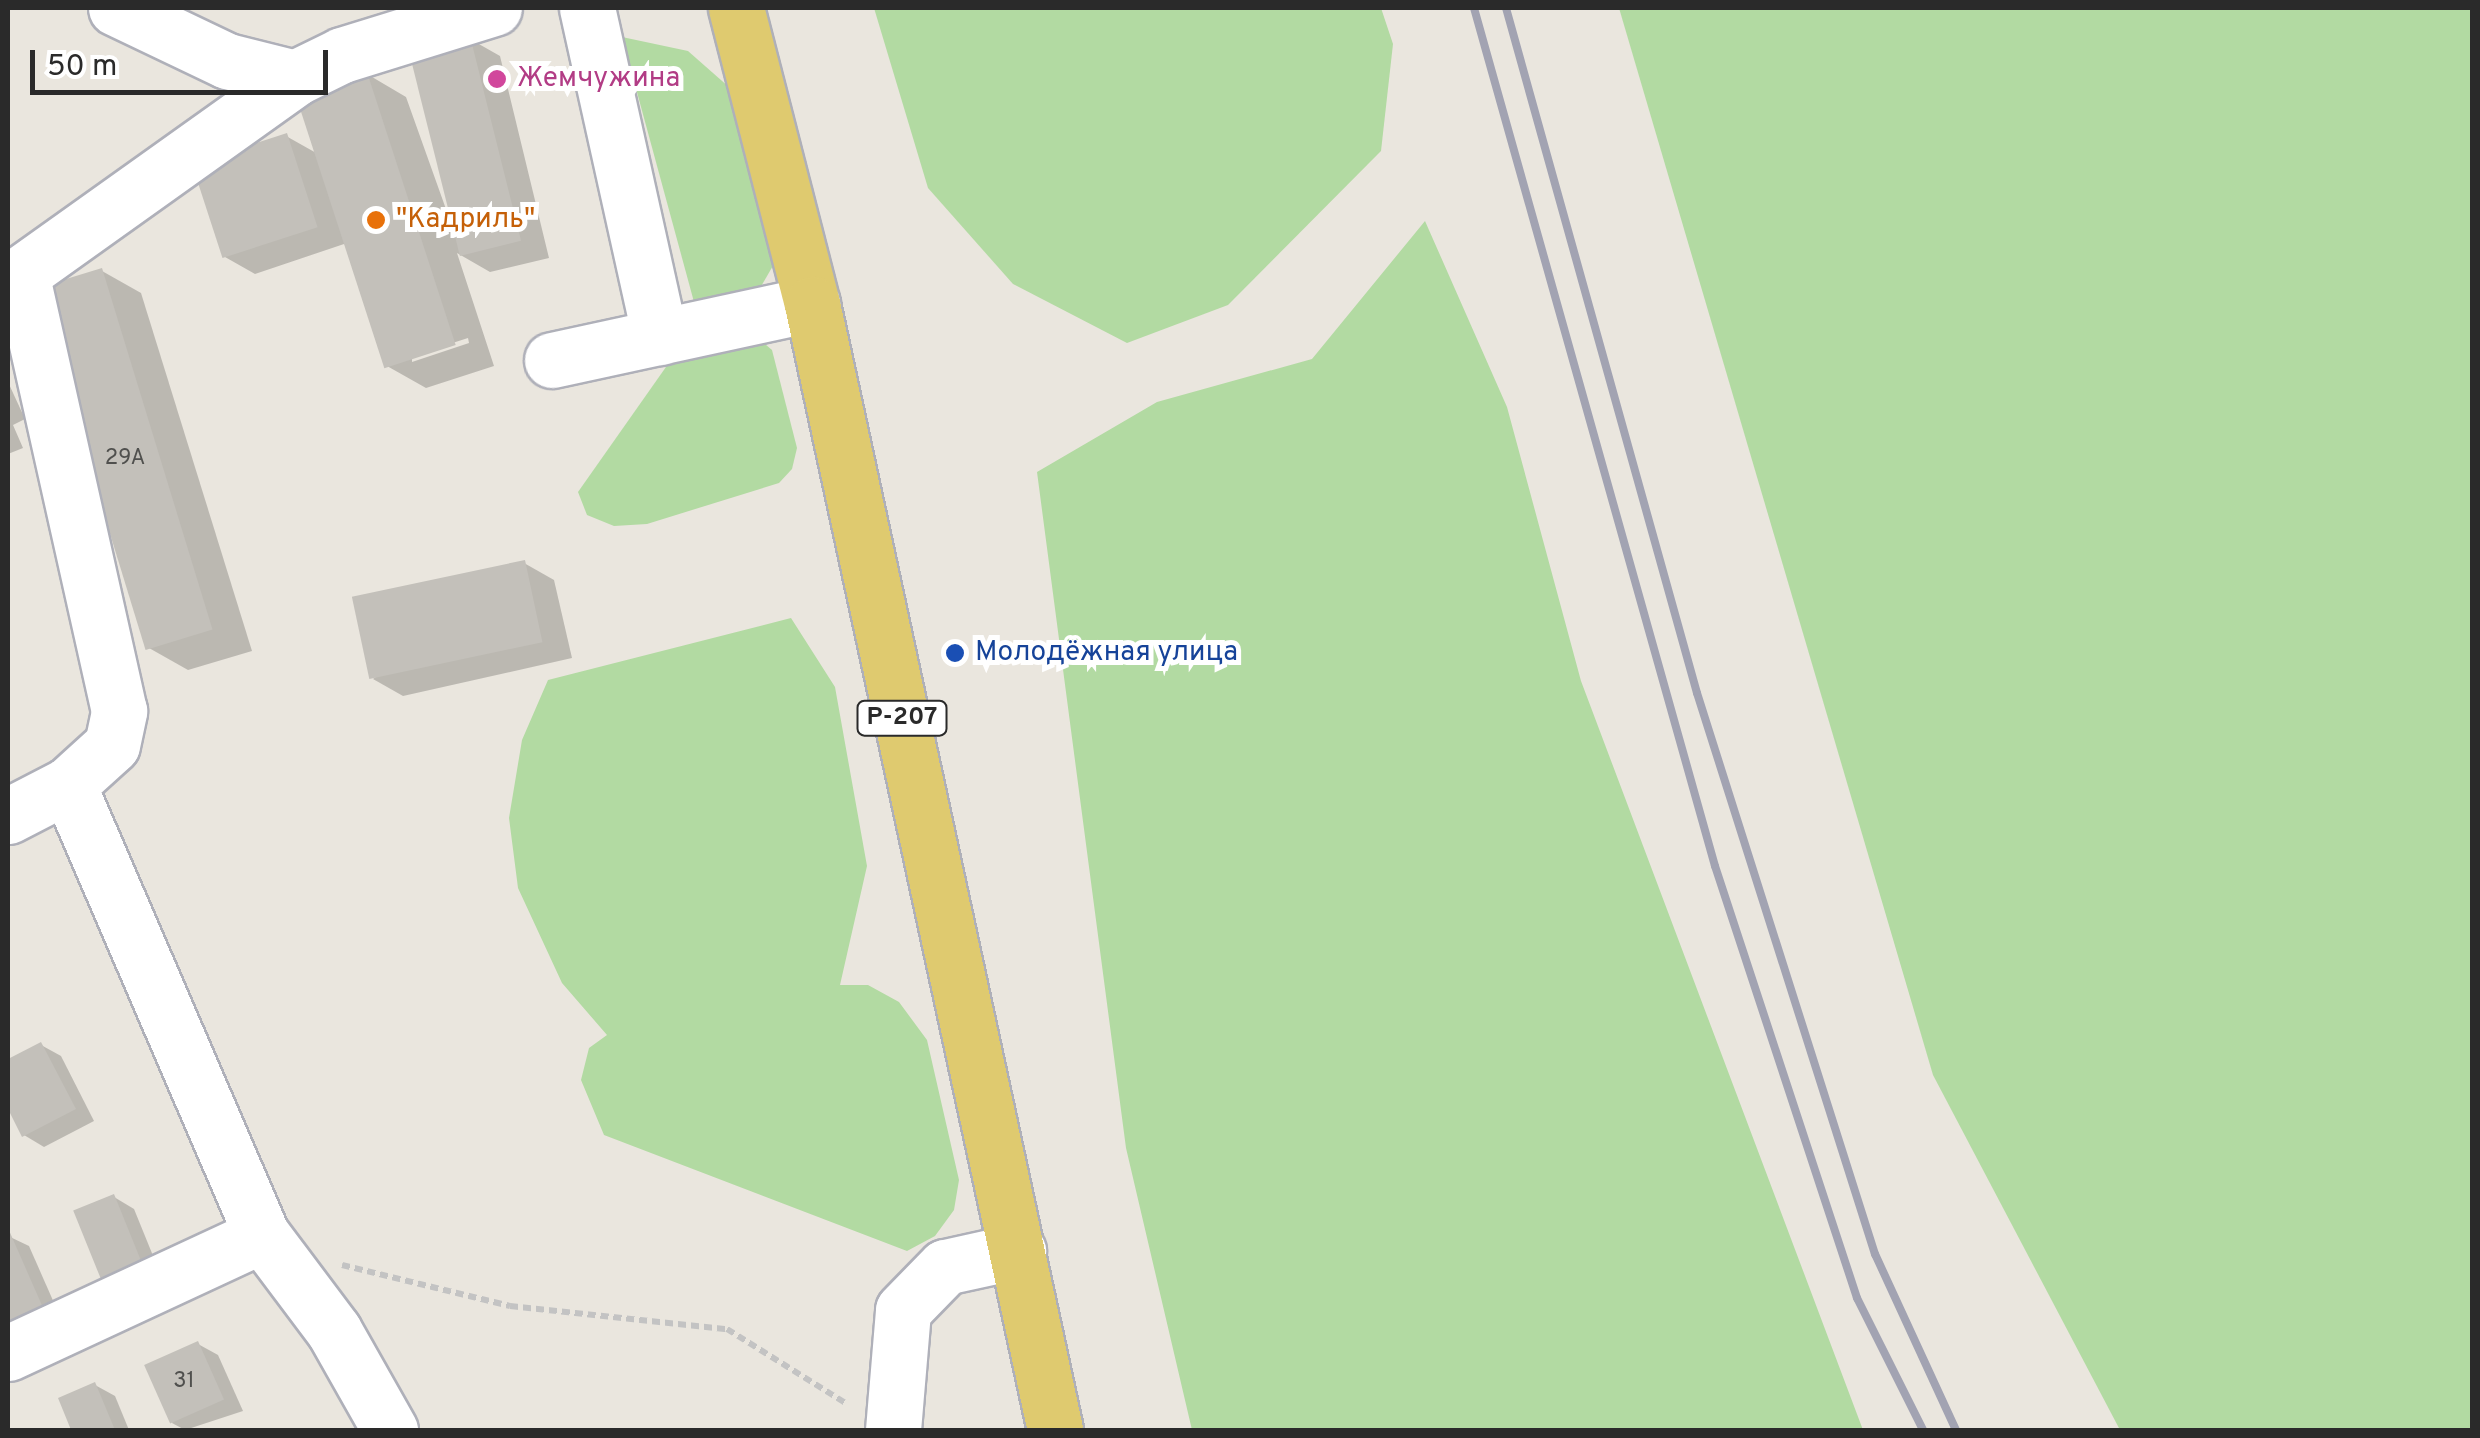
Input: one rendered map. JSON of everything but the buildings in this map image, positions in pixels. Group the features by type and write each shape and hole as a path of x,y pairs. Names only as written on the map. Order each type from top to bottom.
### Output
{"main road":[{"name":"Р-207","path":"736,8 812,304 1055,1430"}],"street":[{"path":"116,8 227,61 295,78"},
{"path":"8,816 68,784 112,746 119,711 15,280 295,78 342,55 494,8"},
{"path":"587,8 660,337"},
{"path":"552,360 812,304"},
{"path":"68,784 262,1234 334,1331 390,1430"},
{"path":"8,1353 262,1234"},
{"path":"876,1420 903,1310 945,1267 1018,1251"}],"path":[{"path":"262,1234 356,1270 510,1306 727,1329 876,1420"}],"green space":[{"path":"874,8 1381,8 1393,44 1381,151 1228,305 1127,343 1013,284 928,188"},
{"path":"1619,8 2472,8 2472,1430 2120,1430 1933,1075"},
{"path":"622,37 688,51 730,88 774,264 756,295 694,302"},
{"path":"1425,221 1507,407 1581,681 1863,1430 1192,1430 1126,1148 1037,472 1157,402 1312,359"},
{"path":"758,338 772,350 797,448 792,469 779,483 647,524 614,526 587,515 578,492 673,357"},
{"path":"791,618 835,687 867,866 840,985 868,985 899,1002 927,1040 959,1180 954,1210 935,1236 907,1251 604,1135 581,1080 589,1048 607,1035 562,983 518,888 509,818 522,740 548,680"}],"railway":[{"path":"1474,8 1715,866 1857,1298 1923,1430"},
{"path":"1506,8 1697,693 1875,1254 1956,1430"}],"place":[{"name":"Жемчужина","path":"497,79"},
{"name":"\"Кадриль\"","path":"376,220"},
{"name":"Молодёжная улица","path":"955,653"}]}
